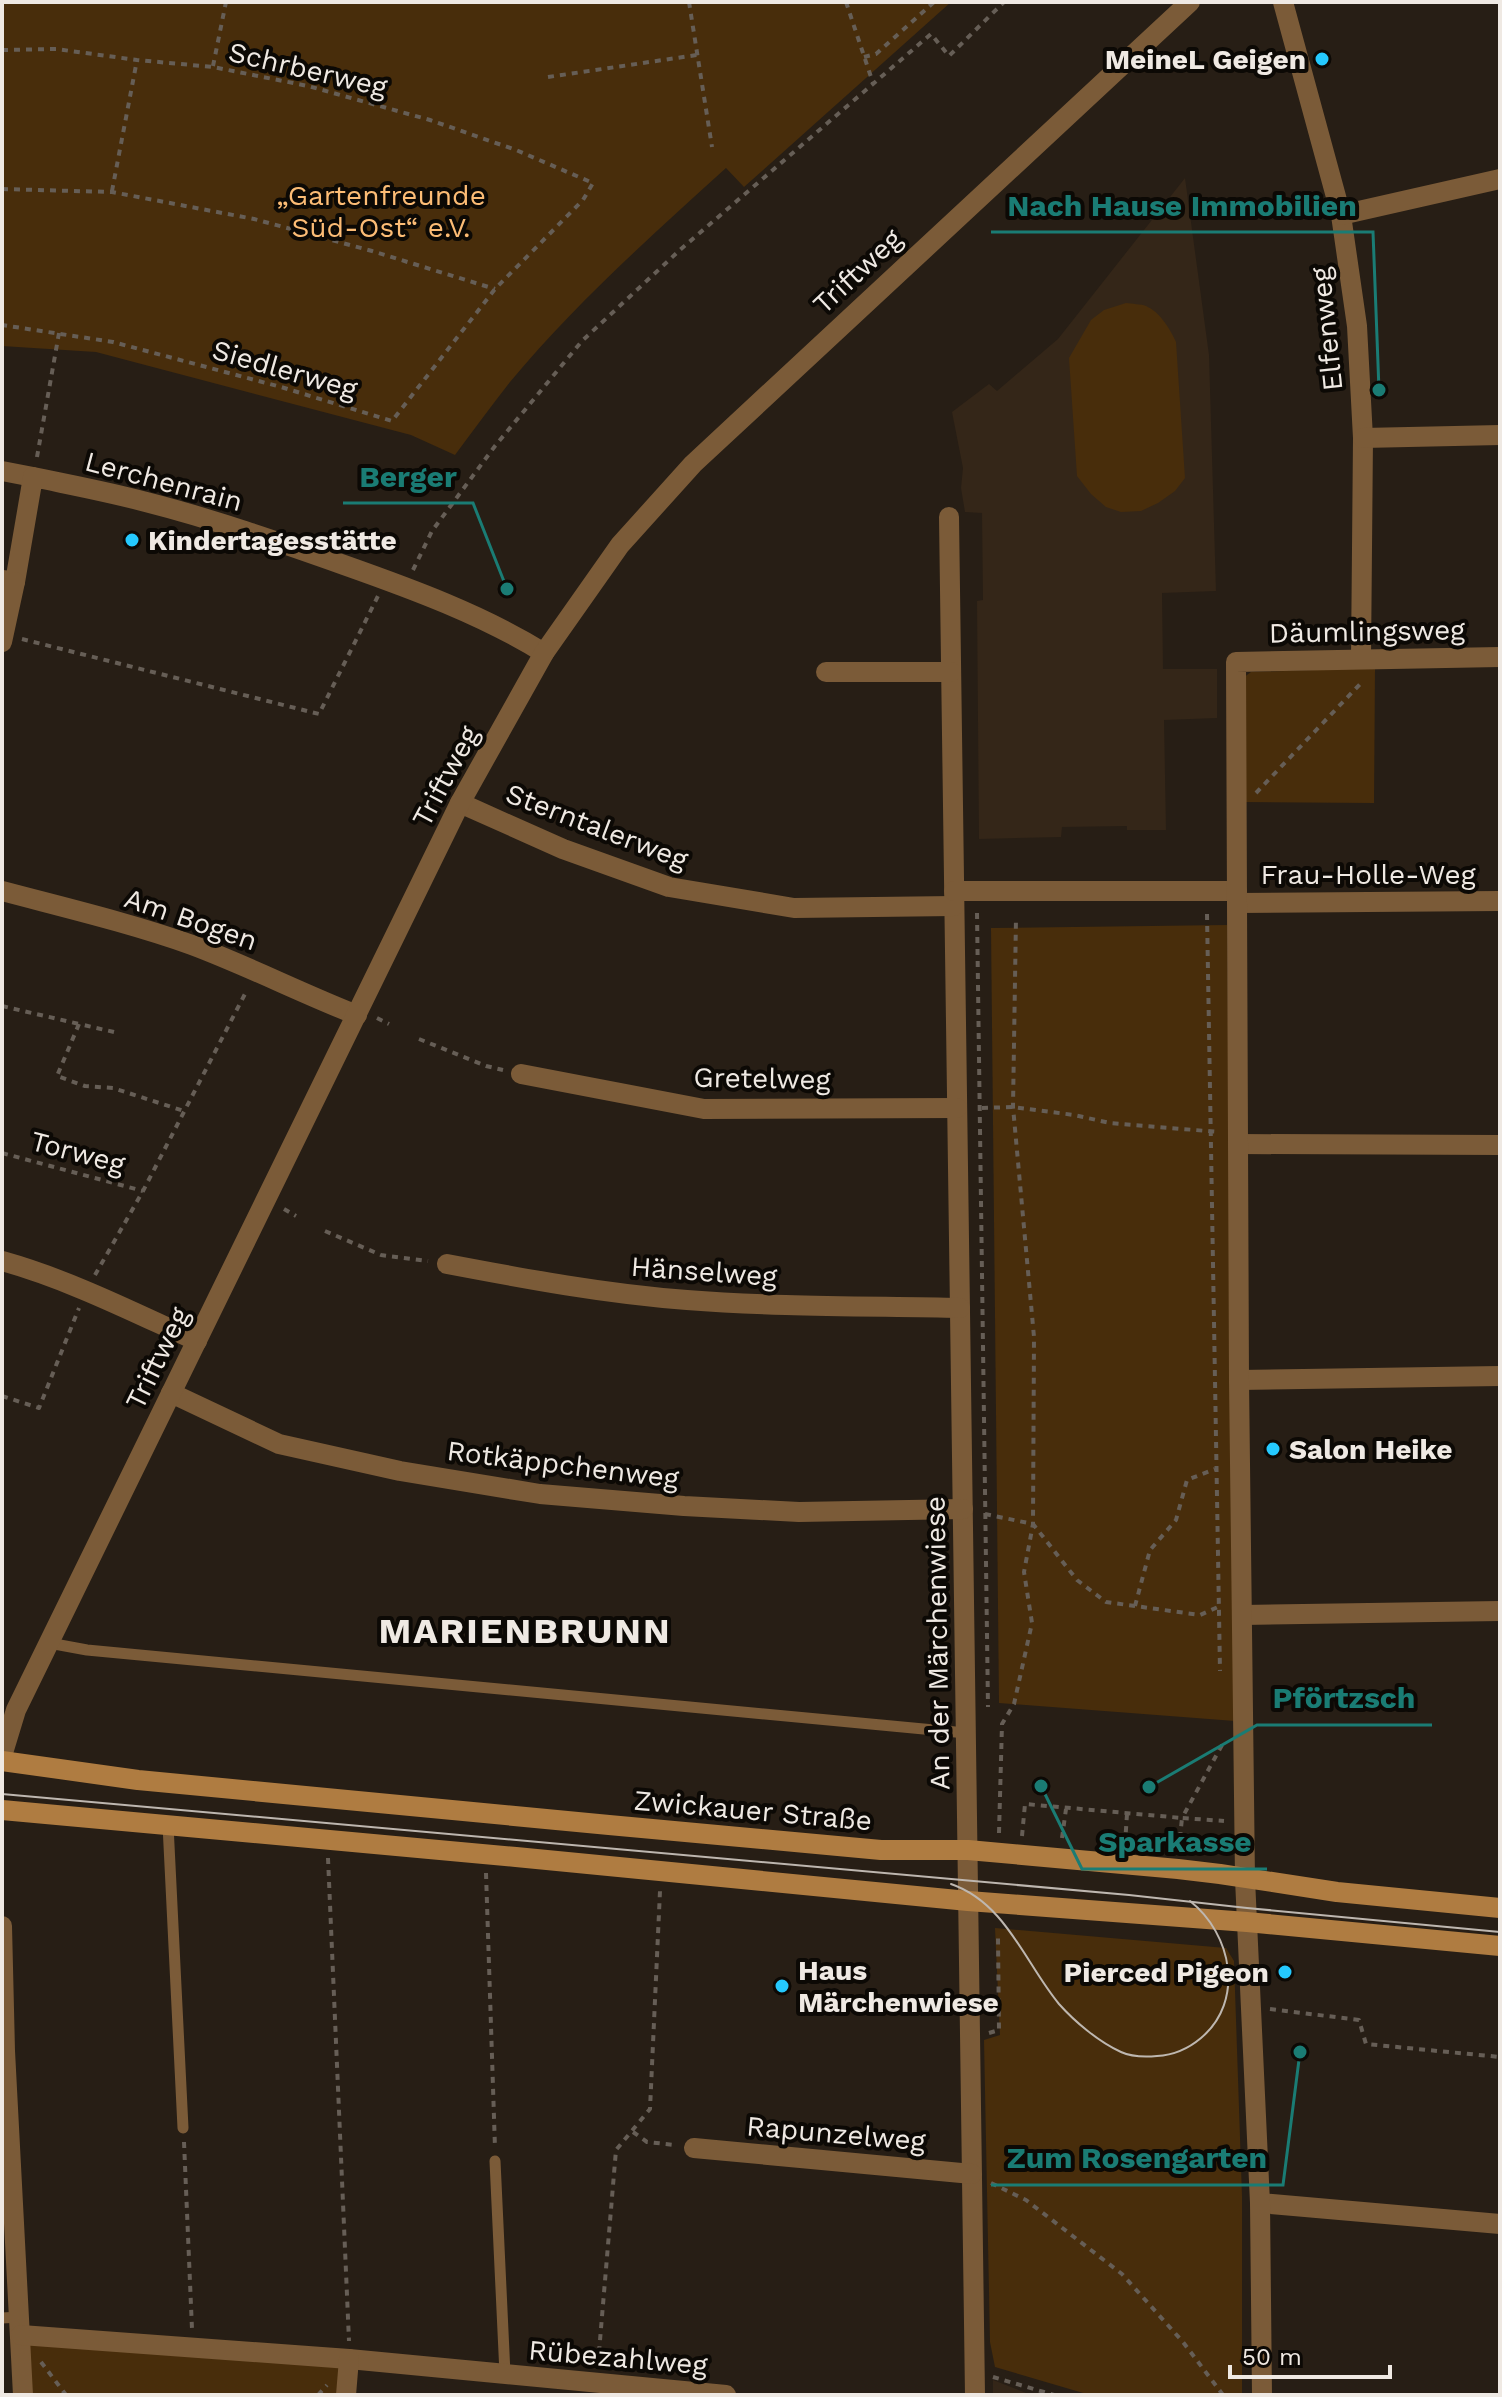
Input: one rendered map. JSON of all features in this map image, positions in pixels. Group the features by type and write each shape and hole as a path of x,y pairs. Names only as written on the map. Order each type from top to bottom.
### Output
{"main road":[{"name":"Zwickauer Straße","path":"2,1759 138,1780 881,1850 968,1850 1020,1854 1178,1869 1337,1892 1500,1908"},
{"path":"2,1810 968,1901 1247,1922 1500,1946"}],"street":[{"name":"Triftweg","path":"2,1759 16,1710 460,803 544,653 620,545 693,464 1190,2"},
{"name":"Elfenweg","path":"1283,2 1341,215 1357,326 1363,438 1364,659"},
{"path":"1341,215 1500,179"},
{"path":"1363,438 1500,435"},
{"name":"Lerchenrain","path":"2,471 146,502 231,526 395,583 522,639 544,653"},
{"path":"3,638 9,581 33,477"},
{"name":"An der Märchenwiese","path":"949,517 975,2395"},
{"name":"Däumlingsweg","path":"1238,812 1236,662 1500,657"},
{"path":"826,672 951,672"},
{"name":"Sterntalerweg","path":"460,803 563,849 669,887 794,908 954,898"},
{"path":"1238,812 1239,1380 1245,1879 1260,2203 1262,2395"},
{"name":"Am Bogen","path":"2,891 189,944 357,1015"},
{"path":"954,898 1237,897"},
{"name":"Frau-Holle-Weg","path":"1237,897 1500,901"},
{"name":"Gretelweg","path":"521,1074 704,1109 957,1108"},
{"path":"1238,1138 1500,1145"},
{"path":"2,1261 86,1290 197,1341"},
{"name":"Hänselweg","path":"447,1264 560,1286 685,1300 797,1306 960,1308"},
{"path":"1239,1380 1500,1376"},
{"name":"Rotkäppchenweg","path":"171,1393 279,1444 400,1471 540,1494 799,1512 963,1509"},
{"path":"1243,1610 1500,1611"},
{"path":"2,1926 14,2323 23,2395"},
{"name":"Rapunzelweg","path":"694,2148 972,2174"},
{"path":"1260,2203 1500,2224"},
{"name":"Rübezahlweg","path":"14,2323 193,2348 349,2359 726,2395"},
{"path":"346,2395 349,2359"}],"lane":[{"path":"49,1643 103,1652 966,1733"},
{"path":"168,1825 183,2128"},
{"name":"Rübezahlweg","path":"495,2161 505,2374"}],"path":[{"path":"213,67 226,2"},
{"path":"689,2 712,147"},
{"path":"846,2 873,83"},
{"path":"864,57 876,54 934,2"},
{"path":"3,638 319,714 395,583 495,446 582,341 681,249 931,34 949,56 1004,2"},
{"name":"Schrberweg","path":"2,50 56,49 213,67 308,86 430,120 516,150 593,183 583,200 495,289"},
{"path":"548,77 697,55"},
{"path":"112,192 137,60"},
{"path":"2,189 112,192 254,219 495,289"},
{"name":"Siedlerweg","path":"2,325 128,346 392,421 495,289"},
{"path":"33,477 59,333"},
{"path":"1238,812 1368,676 1364,659"},
{"path":"977,913 988,1718"},
{"path":"1207,914 1220,1684"},
{"path":"999,1836 1002,1724 1014,1704 1032,1623 1024,1572 1033,1524 1034,1337 1013,1107 1016,917"},
{"path":"2,1396 39,1408 86,1290 143,1191 257,971"},
{"path":"2,1006 114,1032"},
{"path":"79,1024 57,1076 85,1086 113,1088 184,1111"},
{"path":"419,1039 486,1066 521,1074"},
{"path":"957,1108 1013,1107 1110,1123 1210,1132 1238,1138"},
{"name":"Torweg","path":"2,1153 143,1191"},
{"path":"325,1231 381,1255 447,1264"},
{"path":"1135,1606 1150,1550 1176,1520 1187,1480 1216,1468"},
{"path":"963,1509 1033,1524 1077,1580 1106,1602 1200,1615 1218,1607 1243,1610"},
{"path":"1178,1869 1182,1818 1222,1745 1222,1760"},
{"path":"1020,1854 1025,1804 1224,1821"},
{"path":"1060,1858 1066,1809"},
{"path":"1123,1865 1127,1814"},
{"path":"327,1840 349,2359"},
{"path":"485,1854 495,2161"},
{"path":"596,2383 616,2150 650,2109 661,1872"},
{"path":"1251,2008 1359,2020 1366,2044 1500,2057"},
{"path":"183,2128 193,2348"},
{"path":"633,2132 647,2142 694,2148"},
{"path":"972,2174 1026,2200 1122,2274 1183,2342 1223,2395"},
{"path":"975,2371 1054,2395"}],"shaded area":[{"path":"1185,178 1209,355 1216,591 1162,593 1163,669 1217,669 1217,718 1164,720 1166,830 1127,830 1127,826 1062,827 1061,837 979,839 977,601 983,600 982,513 965,512 961,488 963,468 952,412 989,384 997,391 1058,339"},
{"path":"993,2380 1011,2387 1031,2395 993,2395"}],"green space":[{"name":"„Gartenfreunde Süd-Ost“ e.V.","path":"2,2 951,2 744,187 726,168 670,219 614,271 535,353 455,455 411,435 96,352 2,346"},
{"path":"1126,303 1144,305 1156,312 1176,342 1185,478 1175,491 1158,503 1141,511 1121,512 1106,507 1077,476 1069,358 1091,320 1104,310"},
{"path":"1375,668 1374,803 1243,802 1243,678 1251,672"},
{"path":"1227,925 1235,1721 999,1703 991,928"},
{"path":"995,1928 1226,1948 1234,1961 1242,2196 1242,2395 1090,2395 995,2367 990,2342 984,2040 1000,2035"},
{"path":"21,2335 349,2359 346,2395 23,2395"}],"tram line":[{"path":"2,1794 1129,1895 1500,1932"},
{"path":"951,1884 970,1893 1000,1920 1072,2018 1113,2048 1139,2056 1181,2051 1201,2038 1215,2023 1224,2006 1228,1987 1224,1949 1216,1931 1190,1901"}],"place":[{"name":"MeineL Geigen","path":"1322,59"},
{"name":"Nach Hause Immobilien","path":"1379,390"},
{"name":"Kindertagesstätte","path":"132,540"},
{"name":"Berger","path":"507,589"},
{"name":"Salon Heike","path":"1273,1449"},
{"name":"Sparkasse","path":"1041,1786"},
{"name":"Pförtzsch","path":"1149,1787"},
{"name":"Pierced Pigeon","path":"1285,1972"},
{"name":"Haus Märchenwiese","path":"782,1986"},
{"name":"Zum Rosengarten","path":"1300,2052"}],"district":[{"name":"MARIENBRUNN","path":"525,1630"}]}
